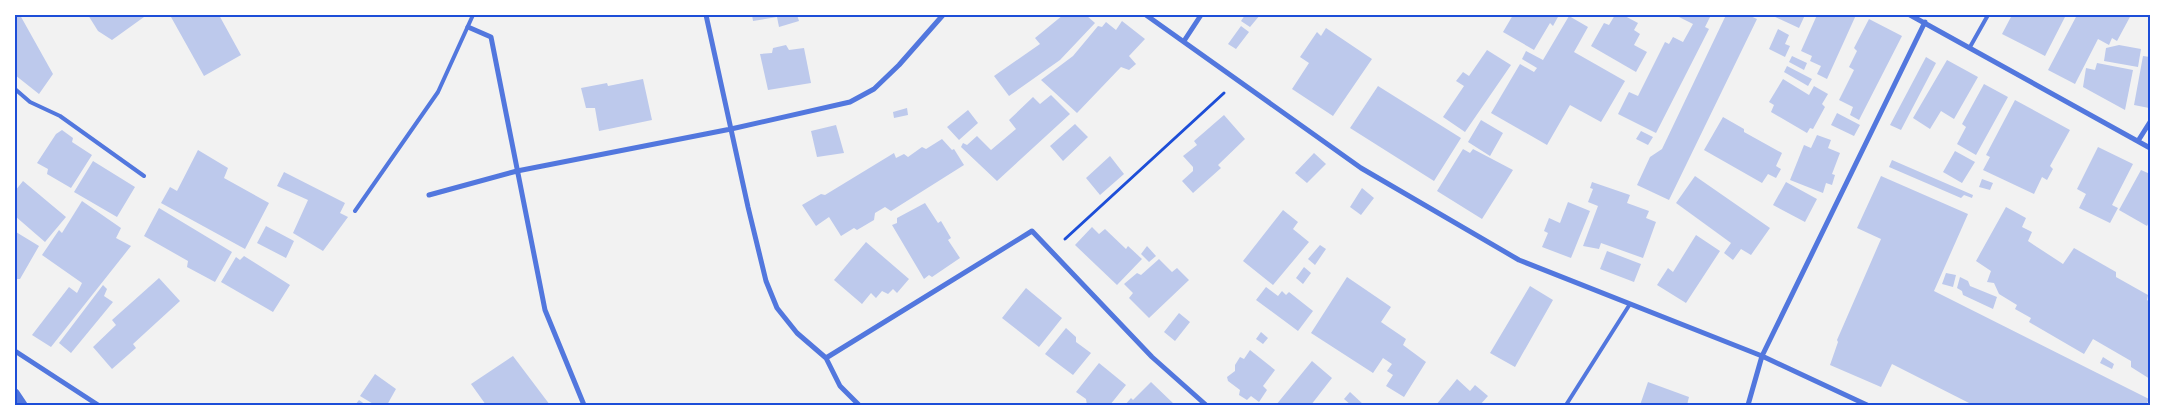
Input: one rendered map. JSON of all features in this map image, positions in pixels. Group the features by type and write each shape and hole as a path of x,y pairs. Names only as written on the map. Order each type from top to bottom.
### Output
{"street":[{"path":"706,15 766,281 777,308 797,333 826,358 840,386 859,405"},
{"path":"429,195 517,172 732,129 850,102 874,89 899,65 943,15"},
{"path":"1146,15 1361,168 1519,260 1762,356 1867,405"},
{"path":"1184,41 1201,15"},
{"path":"1910,15 2150,148"},
{"path":"1748,405 1762,356 1925,22"},
{"path":"468,27 491,37 545,310 584,405"},
{"path":"2138,141 2150,122"},
{"path":"826,358 1032,231 1053,250 1152,357 1206,405"},
{"path":"15,351 98,405"},
{"path":"15,393 23,405"}],"lane":[{"path":"355,211 438,92 473,15"},
{"path":"1970,47 1988,15"},
{"path":"15,89 30,102 60,116 144,176"},
{"path":"1566,405 1630,304"}],"path":[{"path":"1053,250 1238,81"}],"building":[{"path":"15,15 20,15 53,74 39,94 15,75"},
{"path":"88,15 143,15 144,17 112,40 98,31"},
{"path":"174,15 219,15 241,55 204,76 171,17"},
{"path":"752,15 797,15 799,21 779,27 777,17 753,21"},
{"path":"1063,15 1086,15 1095,23 1060,60 1009,96 994,76 1040,44 1035,38"},
{"path":"1245,15 1260,15 1250,27 1241,21"},
{"path":"1513,15 1522,17 1523,15 1559,15 1553,26 1550,23 1534,50 1503,32"},
{"path":"1615,15 1623,15 1638,23 1634,30 1640,34 1634,45 1647,52 1636,72 1591,46 1604,23 1609,25"},
{"path":"1675,15 1711,15 1705,27 1709,29 1656,133 1618,114 1629,92 1638,96 1665,42 1669,44 1673,37 1683,42 1693,24"},
{"path":"1726,15 1748,15 1757,19 1669,200 1637,185 1650,157 1662,149"},
{"path":"1771,15 1805,15 1799,28"},
{"path":"1817,15 1856,15 1827,79 1817,74 1821,66 1810,61 1812,56 1801,51"},
{"path":"2012,15 2066,15 2045,56 2002,34"},
{"path":"2077,15 2131,15 2117,41 2112,38 2109,45 2098,39 2075,84 2048,70"},
{"path":"1569,16 1588,27 1574,52 1625,81 1601,122 1570,105 1547,145 1491,113 1520,64 1534,72 1537,68 1522,59 1526,51 1543,60"},
{"path":"1869,19 1902,36 1859,120 1850,115 1853,107 1839,100 1854,70 1849,67 1857,51 1854,48"},
{"path":"1122,21 1145,39 1129,56 1136,64 1129,70 1121,67 1077,113 1041,80 1073,56 1098,26 1102,27 1106,22 1116,30"},
{"path":"1241,26 1249,32 1236,49 1228,44"},
{"path":"1326,28 1372,59 1333,116 1292,89 1309,63 1300,57 1317,32 1321,36"},
{"path":"1778,29 1789,35 1785,44 1790,46 1785,57 1769,49"},
{"path":"786,45 789,50 804,48 811,83 768,90 760,54 772,53 773,48"},
{"path":"2119,45 2141,49 2138,67 2104,61 2106,48"},
{"path":"1487,50 1511,65 1465,132 1443,117 1464,86 1456,81 1463,72 1469,76"},
{"path":"1792,56 1807,63 1804,70 1789,62"},
{"path":"2143,56 2150,57 2149,108 2134,105"},
{"path":"1926,57 1936,63 1901,130 1890,125"},
{"path":"1947,60 1978,77 1954,119 1941,111 1930,129 1913,118"},
{"path":"2097,63 2133,70 2125,110 2083,87 2086,68 2095,70"},
{"path":"1787,66 1812,79 1808,86 1784,72"},
{"path":"643,79 652,120 599,131 595,108 586,108 581,88 607,83 608,86"},
{"path":"1783,79 1809,95 1814,86 1828,94 1822,104 1825,107 1813,129 1810,128 1807,133 1771,112 1774,105 1769,102"},
{"path":"1984,84 2008,97 1976,155 1957,144 1966,127 1962,124"},
{"path":"1378,86 1461,138 1434,181 1350,128"},
{"path":"1051,95 1070,114 997,181 961,147 963,143 967,145 977,136 991,150 1016,129 1009,120 1033,97 1040,104"},
{"path":"2015,100 2070,130 2050,166 2053,169 2047,180 2042,177 2034,194 1983,170 1990,157 1986,155"},
{"path":"907,108 908,115 894,118 893,112"},
{"path":"968,110 978,123 959,140 947,127"},
{"path":"1837,113 1860,125 1854,136 1831,125"},
{"path":"1224,115 1245,139 1218,165 1221,168 1193,193 1182,181 1193,171 1193,167 1183,156 1197,145 1194,141"},
{"path":"1723,117 1744,129 1744,132 1782,153 1776,166 1781,169 1776,178 1768,174 1762,183 1704,150"},
{"path":"1481,120 1503,133 1490,156 1468,142"},
{"path":"1075,124 1088,137 1063,161 1050,146"},
{"path":"836,125 844,153 817,157 811,131"},
{"path":"62,130 73,138 72,142 92,155 71,188 47,174 48,169 37,163 56,134"},
{"path":"1641,131 1653,137 1648,145 1636,139"},
{"path":"1817,135 1831,140 1828,148 1840,153 1832,174 1835,175 1832,185 1826,183 1823,193 1790,180 1804,145 1811,148"},
{"path":"942,139 952,150 954,149 964,165 891,211 885,207 875,213 874,220 857,230 854,228 841,236 829,217 816,226 802,205 821,194 825,195 894,153 896,158 904,154 908,157 922,147 926,149"},
{"path":"2098,147 2133,164 2112,205 2118,208 2110,223 2079,208 2086,194 2077,189"},
{"path":"1463,149 1470,153 1473,149 1513,170 1482,219 1437,191"},
{"path":"198,150 228,168 224,178 269,203 245,249 161,203 170,187 177,191"},
{"path":"1955,151 1975,162 1962,183 1943,172"},
{"path":"1314,153 1326,164 1307,183 1295,173"},
{"path":"1110,156 1124,174 1100,195 1086,178"},
{"path":"1892,160 1973,195 1972,198 1964,195 1961,198 1889,167"},
{"path":"93,161 135,187 117,217 74,192"},
{"path":"2141,170 2150,174 2150,220 2147,226 2119,210"},
{"path":"284,172 345,203 340,213 348,217 323,251 293,233 308,200 277,186"},
{"path":"1695,176 1770,228 1751,255 1741,249 1733,260 1724,253 1731,243 1676,203"},
{"path":"1881,176 1968,214 1934,291 2149,399 2146,405 1973,405 1892,364 1881,387 1830,365 1838,342 1837,340 1881,239 1857,228"},
{"path":"1982,179 1993,183 1990,190 1979,187"},
{"path":"23,181 66,217 45,242 15,216 15,191"},
{"path":"1592,182 1630,195 1627,203 1649,211 1646,218 1656,222 1643,258 1601,243 1599,249 1583,246 1598,206 1588,202 1593,189 1590,188"},
{"path":"1786,182 1817,199 1805,222 1773,205"},
{"path":"1362,188 1374,198 1361,215 1350,207"},
{"path":"82,201 121,228 116,238 131,246 51,347 32,335 69,287 77,293 82,283 42,255 59,230 62,233"},
{"path":"1568,202 1590,211 1571,258 1542,247 1548,233 1544,231 1549,218 1560,223"},
{"path":"925,203 938,223 941,221 951,238 948,240 960,258 932,277 929,275 924,279 892,225 897,223 897,218"},
{"path":"2006,207 2026,218 2022,227 2032,232 2028,241 2063,264 2074,248 2116,272 2116,277 2148,295 2147,300 2150,302 2150,379 2131,367 2131,361 2093,339 2084,354 2029,322 2031,318 2015,309 2017,305 1999,294 1994,283 1987,282 1991,271 1976,261"},
{"path":"159,208 232,252 215,282 187,267 188,261 144,236"},
{"path":"1283,210 1298,222 1293,229 1309,242 1273,285 1243,261"},
{"path":"266,226 294,241 286,258 257,243"},
{"path":"1092,227 1099,234 1105,229 1126,249 1128,246 1142,259 1117,285 1075,245"},
{"path":"16,232 39,246 20,279 15,279"},
{"path":"1696,235 1720,251 1686,303 1657,285 1668,268 1673,272"},
{"path":"866,242 909,279 897,293 893,289 888,294 882,291 876,298 871,293 862,304 834,280"},
{"path":"1320,245 1326,249 1315,265 1308,259"},
{"path":"1147,246 1156,256 1149,262 1141,254"},
{"path":"1607,251 1641,264 1634,282 1600,269"},
{"path":"244,256 290,285 273,312 221,282 236,257 240,260"},
{"path":"1159,259 1172,272 1177,268 1189,280 1149,318 1129,298 1133,293 1124,284 1137,273 1141,275"},
{"path":"1304,267 1311,273 1303,284 1296,278"},
{"path":"1946,273 1956,275 1953,287 1942,284"},
{"path":"1347,277 1391,307 1381,322 1406,339 1403,345 1426,362 1404,397 1386,386 1393,375 1387,371 1392,364 1383,358 1373,373 1311,333"},
{"path":"1960,277 1968,281 1970,286 1997,297 1993,309 1963,295 1962,291 1957,288"},
{"path":"159,278 180,301 133,344 136,348 112,369 93,347 116,325 112,320"},
{"path":"103,285 107,289 104,296 113,302 71,353 59,343"},
{"path":"1530,286 1553,300 1515,367 1490,353"},
{"path":"1266,287 1278,296 1282,291 1286,295 1289,292 1313,311 1298,331 1256,300"},
{"path":"1026,288 1062,318 1039,347 1002,318"},
{"path":"1179,313 1190,322 1175,341 1164,332"},
{"path":"1066,328 1076,337 1076,342 1091,353 1073,375 1045,354"},
{"path":"1261,332 1268,338 1263,344 1256,339"},
{"path":"1250,350 1275,370 1263,386 1267,390 1259,402 1251,396 1247,400 1239,395 1240,390 1228,381 1227,377 1235,371 1235,365 1240,357 1244,359"},
{"path":"513,356 550,405 486,405 471,384"},
{"path":"2103,357 2114,364 2112,369 2100,363"},
{"path":"1312,361 1332,378 1311,405 1276,405"},
{"path":"1099,363 1126,385 1110,405 1087,405 1086,399 1076,392"},
{"path":"375,374 396,389 387,405 375,405 360,396"},
{"path":"1457,379 1470,391 1475,385 1488,396 1480,405 1436,405"},
{"path":"1151,382 1175,405 1125,405 1131,398 1133,400"},
{"path":"1648,382 1689,397 1687,405 1640,405"},
{"path":"1350,392 1364,405 1351,405 1344,399"},
{"path":"359,400 366,405 355,405"}]}
